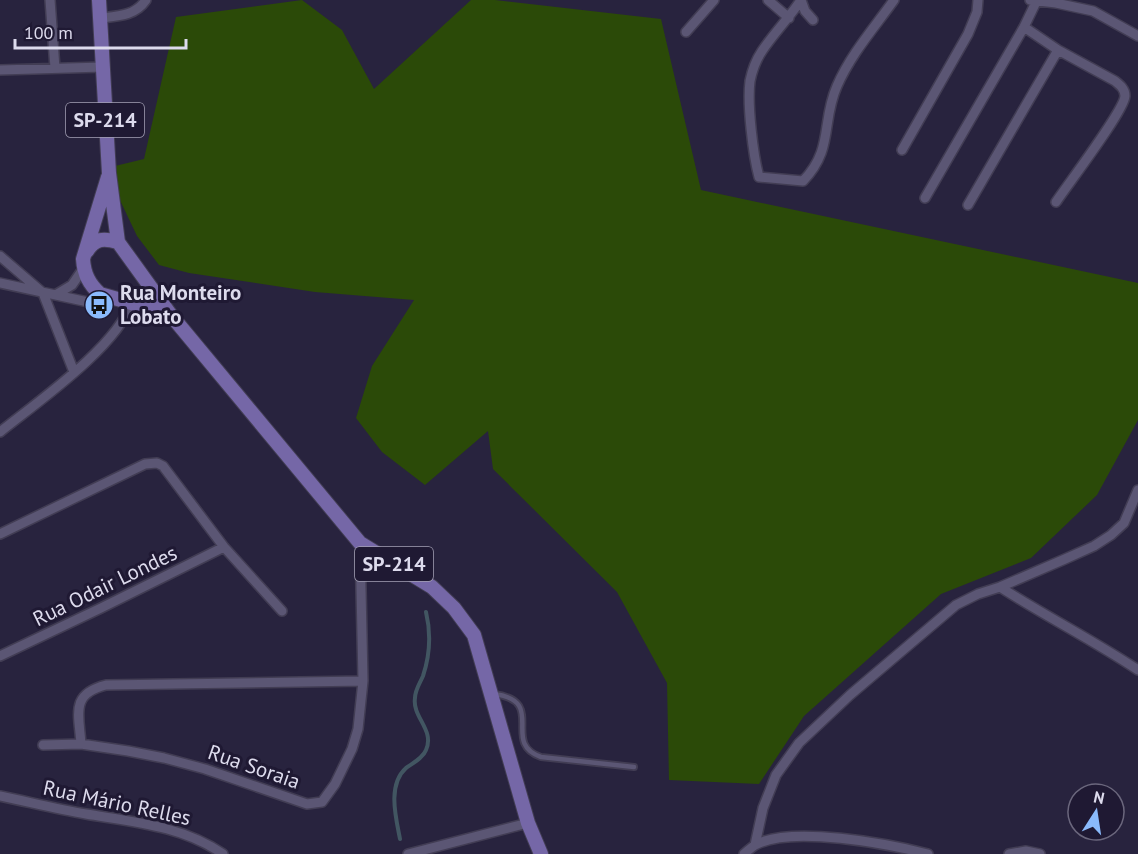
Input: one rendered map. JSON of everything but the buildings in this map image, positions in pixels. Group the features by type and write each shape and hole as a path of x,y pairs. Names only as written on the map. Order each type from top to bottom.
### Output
{"main road":[{"name":"SP-214","path":"99,0 109,174 118,242 170,314 360,543 432,587 454,608 474,635 528,823 541,854"},
{"name":"SP-214","path":"83,264 109,174"},
{"path":"118,242 100,239 94,242 83,264 93,288 100,294 170,314"},
{"path":"132,303 141,276"}],"street":[{"path":"50,0 55,68"},
{"path":"100,18 131,13 140,8 146,0"},
{"path":"686,32 714,0"},
{"path":"768,0 789,18"},
{"path":"801,0 762,51 750,81 755,160 759,177 803,181 821,157 839,81 852,57 894,0"},
{"path":"801,0 805,11 813,20"},
{"path":"902,150 968,34 977,12 978,0"},
{"path":"925,198 1024,27 1034,1 1093,11 1138,36"},
{"path":"1024,27 1058,50 1115,81 1125,93 1119,112 1056,202"},
{"path":"968,205 1058,50"},
{"path":"0,70 103,67"},
{"path":"0,256 43,293 74,372"},
{"path":"57,294 72,285 83,264"},
{"path":"0,283 88,302 112,298"},
{"path":"0,432 74,372 114,334 132,303"},
{"path":"0,534 145,464 157,463 163,466 224,547 282,611"},
{"path":"755,845 763,808 776,775 799,743 850,695 956,605 1094,546 1111,535 1124,523 1138,490"},
{"name":"Rua Soraia","path":"43,745 81,744 128,751 194,766 296,801 314,804 322,802 327,797 352,749 358,729 363,681 360,543"},
{"name":"Rua Odair Londes","path":"0,656 224,547"},
{"path":"1000,587 1138,670"},
{"path":"81,744 79,709 82,697 87,692 106,685 363,681"},
{"name":"Rua Mário Relles","path":"0,796 178,832 207,842 223,854"},
{"path":"408,854 528,823"},
{"path":"744,854 755,845 772,839 797,837 860,840 928,854"},
{"path":"1009,854 1026,851 1040,854"}],"lane":[{"path":"491,694 508,696 516,700 522,710 524,746 530,754 634,767"}],"green space":[{"path":"302,0 342,30 374,89 471,0 495,0 661,19 701,190 1138,283 1138,420 1097,495 1031,558 941,594 804,716 759,784 669,780 667,683 617,592 493,469 488,431 425,485 382,452 356,418 372,366 414,300 315,292 189,273 159,265 137,236 118,196 115,166 144,159 176,17"}],"waterway":[{"path":"400,839 394,802 396,783 406,768 423,755 428,743 426,730 415,705 416,692 423,676 429,644 426,612"}],"place":[{"name":"Rua Monteiro Lobato","path":"99,305"}]}
